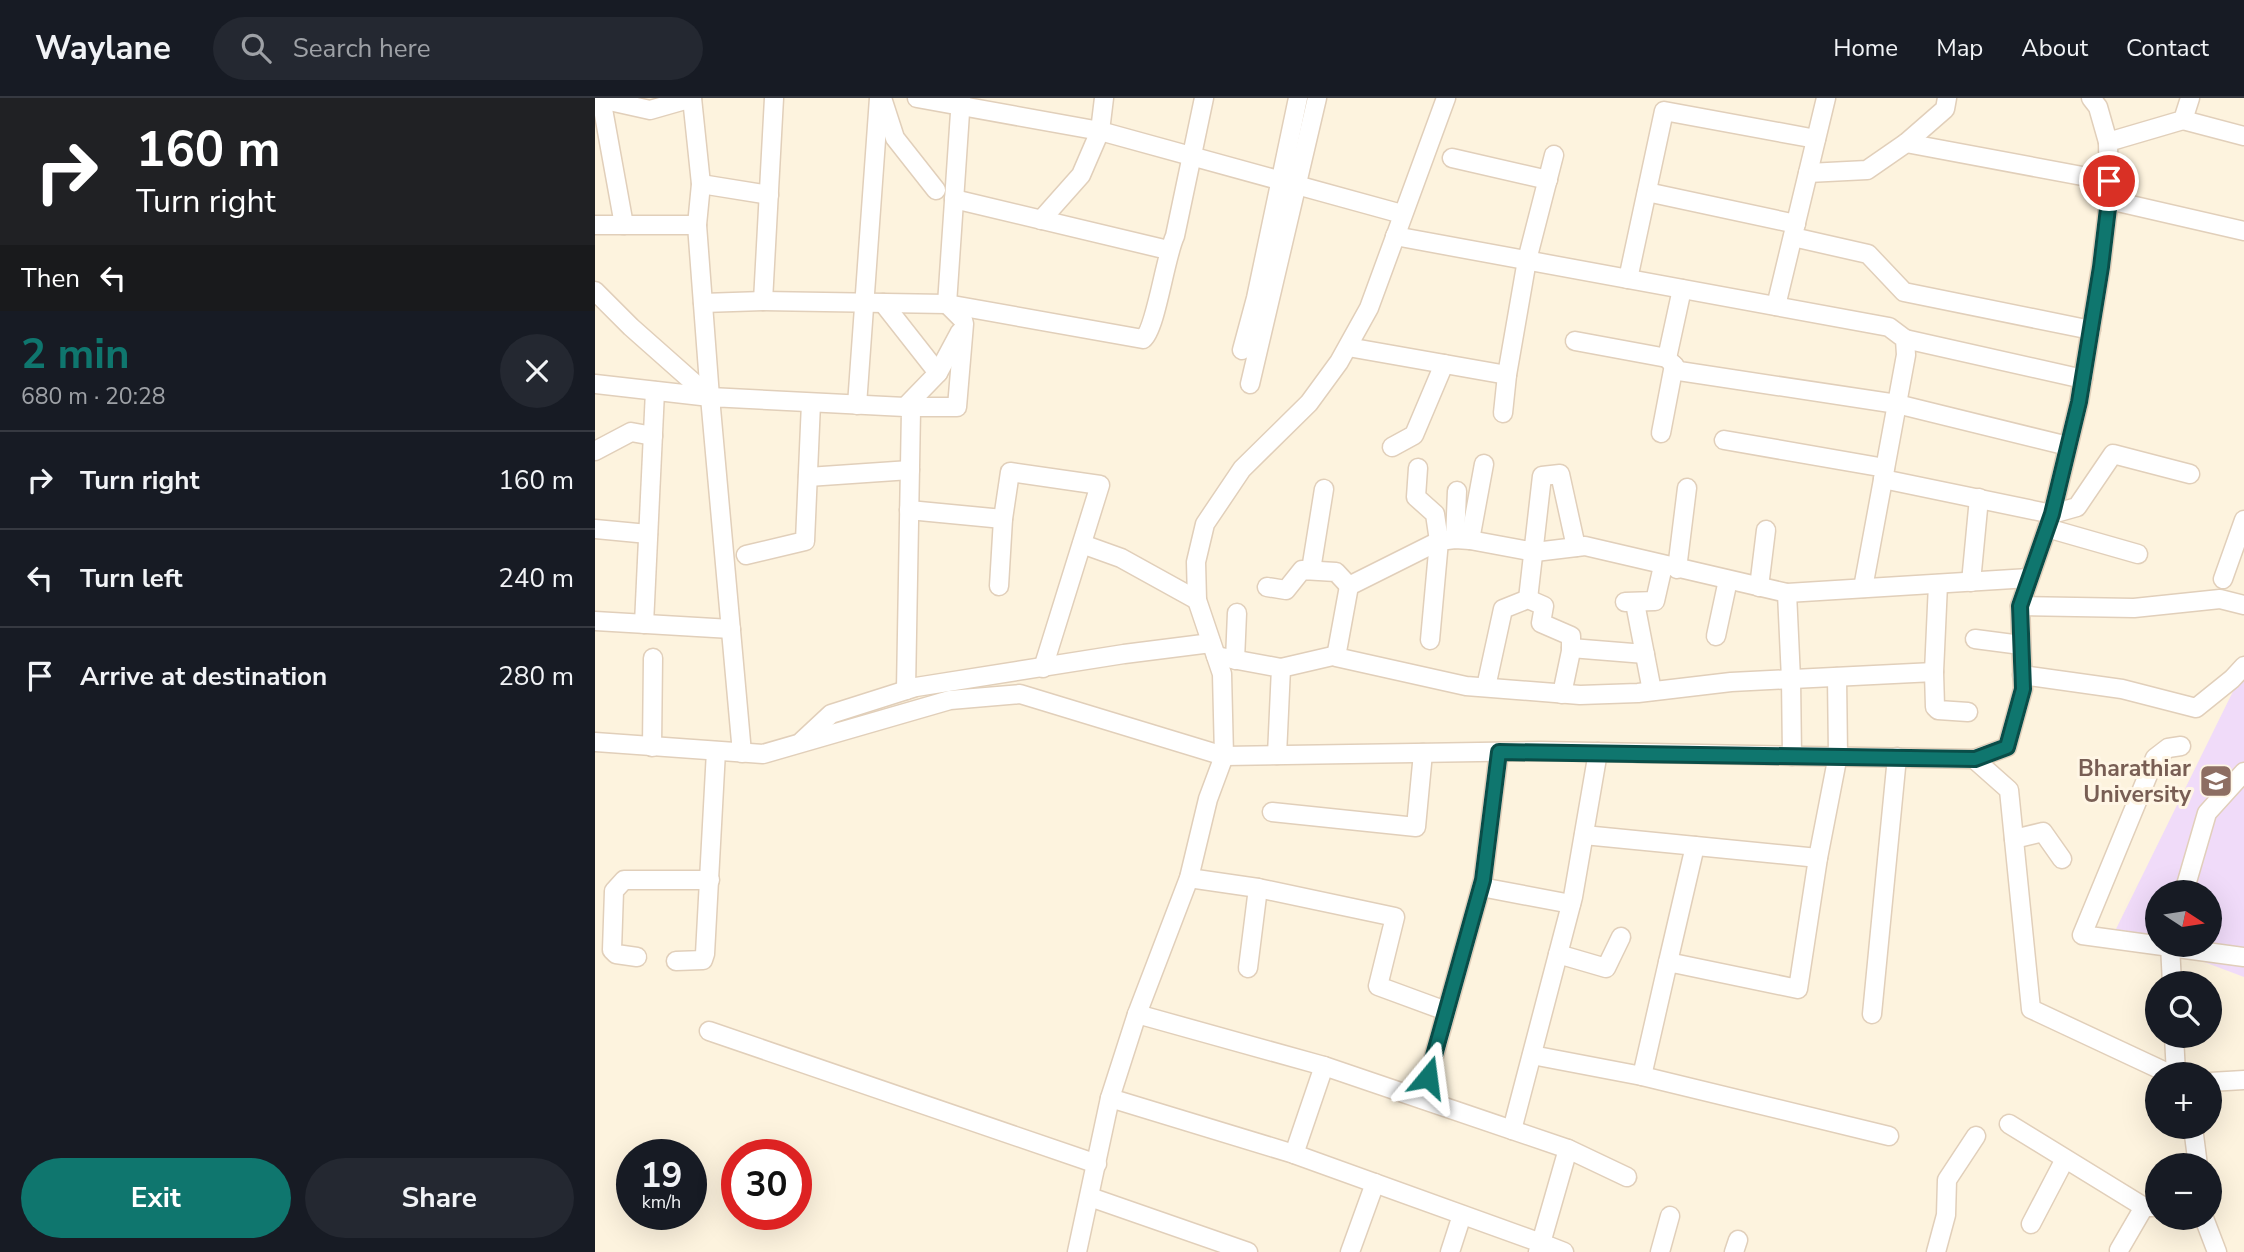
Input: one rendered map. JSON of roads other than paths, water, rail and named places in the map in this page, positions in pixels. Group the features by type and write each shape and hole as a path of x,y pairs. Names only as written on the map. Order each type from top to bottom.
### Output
{"street":[{"path":"601,98 624,225"},
{"path":"614,98 614,102 650,110 692,98 701,184 697,225 710,397 742,753"},
{"path":"763,301 774,98"},
{"path":"880,98 895,138 936,190"},
{"path":"857,405 874,302 880,98"},
{"path":"917,98 961,101 1100,131 1402,214"},
{"path":"1041,220 1081,175 1100,131 1104,98"},
{"path":"703,303 763,301 947,304 1143,339 1153,322 1168,250 1175,236 1204,98"},
{"path":"1250,384 1289,183 1298,98"},
{"path":"1242,350 1289,183 1317,98"},
{"path":"1077,1252 1110,1098 1137,1014 1189,878 1208,799 1224,756 1222,674 1197,600 1196,562 1205,524 1243,469 1309,403 1348,347 1369,308 1446,98"},
{"path":"1776,306 1826,98"},
{"path":"1808,173 1867,170 1906,143 1945,109 1948,98"},
{"path":"2183,120 2190,98"},
{"path":"595,384 710,397 905,407 957,407 964,324 947,304 961,101"},
{"path":"595,742 763,754 950,700 1020,694 1224,756 1598,752 1975,759 2007,747 2023,689 2020,606 2049,521 2083,379 2109,200 2108,142 2096,101"},
{"path":"1628,279 1664,111 1817,139"},
{"path":"2108,142 2183,120 2244,136"},
{"path":"1906,143 2109,181"},
{"path":"1503,413 1527,260 1554,155"},
{"path":"1452,158 1548,180"},
{"path":"701,184 769,195"},
{"path":"1647,192 1794,231 1868,254 1904,292 2091,330"},
{"path":"954,199 1168,250"},
{"path":"2109,200 2244,231"},
{"path":"595,225 697,225"},
{"path":"1395,236 1889,327 1905,339 2083,379"},
{"path":"1661,433 1682,289"},
{"path":"595,291 710,397"},
{"path":"874,302 938,373"},
{"path":"905,407 938,373 964,324"},
{"path":"1863,588 1906,355 1905,339"},
{"path":"1575,341 1671,362 1679,371 1897,404 2068,446"},
{"path":"1348,347 1507,375"},
{"path":"1392,447 1414,435 1444,364"},
{"path":"644,624 655,391"},
{"path":"746,555 805,541 811,403"},
{"path":"905,407 911,410 906,690"},
{"path":"595,451 631,432 653,436"},
{"path":"1724,440 1884,473 1979,498 2138,554"},
{"path":"2049,521 2077,507 2113,454 2190,474"},
{"path":"1430,640 1454,540 1484,464"},
{"path":"1418,468 1416,497 1435,514 1454,540"},
{"path":"808,477 910,470"},
{"path":"999,586 1003,519 1010,472 1100,485 1043,668"},
{"path":"1528,599 1542,476 1560,474 1576,547"},
{"path":"1652,691 1645,654 1630,603 1654,601 1670,567 1687,488"},
{"path":"1311,570 1324,489"},
{"path":"1454,540 1457,491"},
{"path":"1971,582 1979,498"},
{"path":"909,510 1003,519"},
{"path":"2223,579 2244,520"},
{"path":"595,530 648,534"},
{"path":"1759,587 1766,530"},
{"path":"1349,586 1454,540 1535,552 1585,547 1787,593 2029,579"},
{"path":"1081,544 1121,558 1197,600"},
{"path":"1268,587 1286,590 1302,570 1336,572 1349,586"},
{"path":"1717,636 1728,580"},
{"path":"1938,584 1935,707 1938,710 1968,712"},
{"path":"1337,655 1349,586"},
{"path":"1787,593 1792,755"},
{"path":"1486,687 1503,609 1528,599 1544,606 1541,623 1571,636 1562,694"},
{"path":"2020,606 2134,608 2220,599 2244,605"},
{"path":"1235,660 1237,613"},
{"path":"595,621 731,629"},
{"path":"1975,639 2021,645"},
{"path":"1571,648 1645,654"},
{"path":"800,744 831,714 906,690 1124,654 1213,650 1235,660 1280,668 1337,655"},
{"path":"1337,655 1336,657 1453,683 1580,695 1652,691 1731,682 1934,672"},
{"path":"652,747 653,658"},
{"path":"2022,675 2122,689 2196,708 2244,666"},
{"path":"1277,755 1280,668"},
{"path":"1668,962 1798,989 1818,858 1838,755 1837,677"},
{"path":"2145,943 2081,935 2155,758 2168,748 2181,746"},
{"path":"676,961 703,960 716,751"},
{"path":"1422,1099 1481,887 1499,752"},
{"path":"1512,1130 1571,904 1598,752"},
{"path":"1272,812 1416,827 1423,753"},
{"path":"1872,1014 1897,757"},
{"path":"1975,759 2008,790 2031,1009 2145,1062"},
{"path":"2187,880 2207,813 2244,772"},
{"path":"2014,839 2043,832 2062,859"},
{"path":"1584,835 1818,858"},
{"path":"1642,1076 1695,846"},
{"path":"1189,878 1258,888 1395,917 1378,986 1446,1011"},
{"path":"637,957 616,954 612,950 614,891 618,884 624,880 710,880"},
{"path":"1481,887 1571,904"},
{"path":"1248,968 1258,888"},
{"path":"1558,954 1606,968 1621,937"},
{"path":"2223,954 2244,957"},
{"path":"1137,1014 1324,1066 1568,1149 1627,1177"},
{"path":"709,1031 1097,1164"},
{"path":"1532,1055 1642,1076 1889,1136"},
{"path":"1294,1154 1324,1066"},
{"path":"2222,1081 2244,1080"},
{"path":"1110,1098 1294,1154 1462,1215 1539,1248 1564,1252"},
{"path":"2009,1124 2145,1204"},
{"path":"1936,1252 1946,1215 1947,1180 1976,1136"},
{"path":"1539,1248 1568,1149"},
{"path":"2031,1224 2066,1159"},
{"path":"1350,1252 1375,1183"},
{"path":"1090,1197 1248,1252"},
{"path":"1450,1252 1462,1215"},
{"path":"2119,1250 2145,1215"},
{"path":"1660,1252 1671,1216"},
{"path":"2209,1230 2217,1252"}],"place":[{"name":"Bharathiar University","path":"2216,781"}]}
